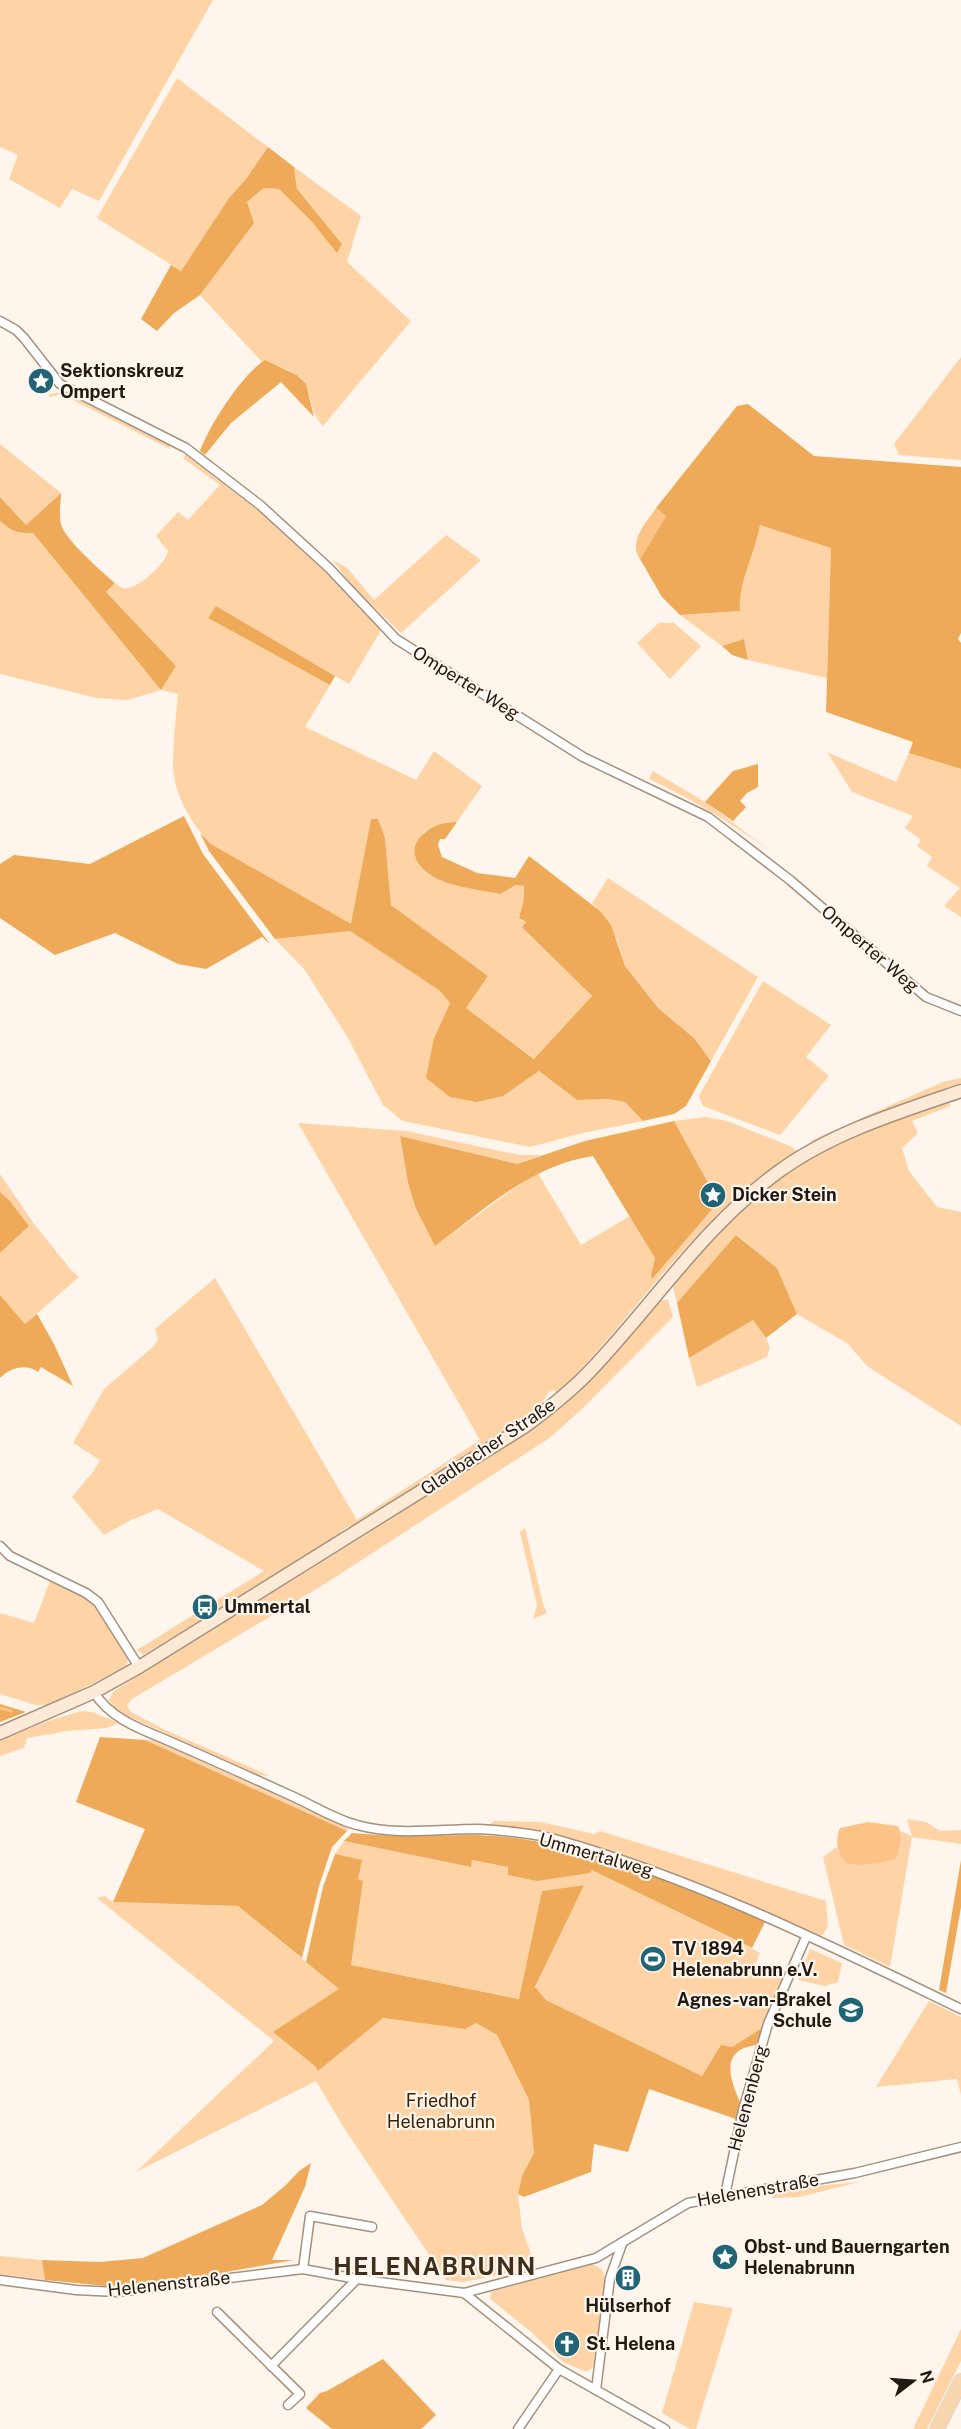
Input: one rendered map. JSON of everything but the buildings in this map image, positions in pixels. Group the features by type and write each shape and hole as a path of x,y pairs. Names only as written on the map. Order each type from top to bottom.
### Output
{"main road":[{"name":"Gladbacher Straße","path":"0,1733 94,1692 139,1668 524,1427 557,1402 589,1372 680,1265 738,1206 777,1173 811,1150 867,1126 961,1091"},
{"path":"937,2429 961,2381"}],"street":[{"name":"Omperter Weg","path":"0,321 16,330 24,338 60,384 186,448 260,506 329,568 396,639 583,757 708,817 790,880 926,997 961,1011"},
{"path":"0,1546 10,1556 86,1593 98,1602 139,1668"},
{"name":"Ummertalweg","path":"94,1692 100,1702 133,1727 355,1825 399,1832 480,1829 552,1839 638,1865 840,1950 961,2009"},
{"name":"Helenenberg","path":"725,2195 743,2110 768,2024 806,1937"},
{"name":"Helenenstraße","path":"0,2280 76,2290 117,2292 303,2268 357,2279 464,2293 596,2258 688,2203 843,2175 961,2147"},
{"path":"303,2268 310,2216 372,2227"},
{"path":"596,2390 610,2278 622,2244"},
{"path":"271,2366 357,2279"},
{"path":"464,2293 560,2369 665,2429"},
{"name":"Helenenstraße","path":"217,2312 300,2394 288,2405"},
{"path":"518,2429 560,2369"}],"green space":[{"path":"0,0 213,0 99,201 72,189 60,208 9,179 18,155 0,147"},
{"path":"177,78 268,147 246,179 229,198 181,271 97,218"},
{"path":"294,167 361,216 347,262 411,321 323,426 314,412 306,385 302,380 286,369 262,362 200,295 206,288 247,202 264,188 279,189 312,222 337,252 342,244 297,189"},
{"path":"961,357 961,460 899,455 894,444"},
{"path":"62,392 169,445 170,449 61,394 50,397 49,394"},
{"path":"0,444 61,493 26,525 0,497"},
{"path":"186,455 291,536 381,630 349,684 216,606 208,618 330,685 305,727 416,780 434,751 482,786 457,822 447,822 423,832 430,875 448,882 500,894 516,885 524,886 524,899 519,918 526,922 523,927 592,996 535,1059 466,1008 488,976 391,905 385,838 378,819 371,819 352,925 211,844 197,828 176,786 173,756 178,694 161,690 176,666 106,592 115,583 124,588 133,586 152,573 163,562 168,551 156,536 178,512 188,520 220,485 183,458"},
{"path":"0,521 15,532 33,533 161,690 128,700 97,698 0,674"},
{"path":"760,525 831,548 827,678 748,660 744,639 722,646 680,615 740,611 744,579"},
{"path":"446,535 481,560 401,633 352,586 333,560 347,568 374,600"},
{"path":"659,623 674,623 701,646 670,679 637,643"},
{"path":"827,752 896,782 909,753 961,769 961,917 944,906 960,888 927,866 932,857 917,846 921,840 905,828 913,816 852,792"},
{"path":"653,771 705,802 780,858 716,815 649,779"},
{"path":"608,878 758,977 711,1061 694,1038 658,1008 625,966 617,940 600,911 592,903"},
{"path":"350,931 440,991 450,1003 434,1038 503,1096 539,1071 577,1100 609,1099 625,1102 643,1121 530,1147 403,1121 383,1105 347,1036 304,969 275,939"},
{"path":"763,981 831,1025 806,1057 829,1076 780,1135 703,1106 699,1096"},
{"path":"961,1078 961,1083 895,1107 819,1142 810,1141 943,1082"},
{"path":"949,1101 950,1106 912,1121 918,1133 902,1148 909,1171 937,1207 961,1212 961,1426 867,1366 848,1344 797,1314 777,1268 737,1235 677,1303 672,1282 728,1223 757,1196 789,1172 847,1140"},
{"path":"706,1117 727,1121 798,1151 739,1197 706,1227 596,1353 557,1394 554,1390 549,1392 539,1407 498,1438 353,1528 349,1526 340,1532 339,1538 143,1655 137,1650 264,1571 158,1509 104,1535 72,1497 100,1460 73,1443 104,1389 154,1346 158,1339 155,1329 215,1278 357,1520 480,1440 298,1123 406,1131 520,1155 541,1155 517,1164 400,1136 408,1183 416,1209 435,1246 537,1172 581,1245 630,1216 655,1258 651,1275 712,1190 674,1121"},
{"path":"0,1174 34,1224 79,1277 25,1324 0,1295 0,1253 29,1226 0,1192"},
{"path":"659,1300 668,1300 673,1317 551,1437 323,1585 132,1699 127,1705 131,1712 163,1729 270,1776 259,1775 123,1714 109,1700 114,1691 361,1538 493,1454 549,1415 599,1371"},
{"path":"753,1320 770,1348 767,1357 697,1387 689,1358"},
{"path":"525,1528 547,1613 533,1619 537,1605 520,1532"},
{"path":"50,1581 92,1601 128,1657 127,1666 50,1705 35,1705 0,1694 0,1613 34,1623"},
{"path":"81,1711 92,1712 119,1723 107,1728 68,1731 27,1738 24,1748 0,1756 0,1740"},
{"path":"145,1740 155,1740 348,1828 347,1831 328,1824"},
{"path":"907,1819 926,1822 940,1831 961,1830 961,1844 912,1837 890,1967 844,1945 823,1857 837,1847 843,1861 900,1851 900,1831 912,1836"},
{"path":"494,1821 541,1822 594,1834 600,1831 826,1901 828,1926 823,1935 818,1935 629,1859 561,1838 489,1825"},
{"name":"TV 1894 Helenabrunn e.V.","path":"344,1841 471,1867 472,1860 509,1867 508,1875 592,1869 760,1953 755,1965 782,1978 762,2028 732,2047 721,2046 702,2076 546,2000 535,1988 583,1885 542,1891 520,1999 351,1965 363,1881 358,1880 335,1854"},
{"name":"Friedhof Helenabrunn","path":"105,1896 113,1902 238,1906 339,1989 315,2066 318,2071 382,2018 465,2029 476,2023 497,2035 529,2100 534,2153 522,2176 518,2194 522,2229 536,2267 464,2282 446,2280 344,2128 316,2081 136,2172 274,2041 97,1898"},
{"path":"810,1949 842,1963 838,1982 825,1986 798,1980"},
{"path":"929,2001 961,2017 961,2095 957,2079 876,2087"},
{"path":"859,2182 799,2197 772,2198 773,2194 799,2188"},
{"path":"0,2256 42,2260 45,2280 0,2274"},
{"path":"592,2264 603,2272 604,2290 593,2367 587,2372 563,2362 530,2331 490,2299 491,2292"},
{"path":"694,2302 733,2308 696,2429 690,2429 662,2413"},
{"path":"961,2329 961,2361 927,2429 913,2429"}],"shaded area":[{"path":"268,147 294,167 297,189 342,244 337,253 312,222 279,189 264,188 247,202 254,223 200,295 174,313 157,331 141,319 171,265 181,271 229,198 246,179"},
{"path":"265,360 297,375 306,384 314,417 281,382 231,423 205,455 200,451 218,415 246,377"},
{"path":"748,404 814,456 961,467 961,633 958,639 961,643 961,769 909,753 913,742 826,712 831,548 760,525 744,579 740,611 680,615 662,597 640,559 666,516 656,508 737,406"},
{"path":"61,493 60,519 65,533 115,583 106,592 176,666 161,690 33,533 15,531 0,521 0,497 26,525"},
{"path":"656,508 666,516 640,559 636,546 637,539"},
{"path":"216,606 335,676 330,685 208,618"},
{"path":"744,639 748,660 732,655 722,646"},
{"path":"758,764 758,787 747,793 740,801 746,807 733,821 705,802 733,771"},
{"path":"184,816 203,854 270,944 262,937 206,969 178,964 115,933 55,955 0,918 0,864 14,855 90,864"},
{"path":"371,819 378,819 385,838 391,905 488,976 466,1008 534,1059 592,996 522,927 526,922 519,918 524,899 524,886 516,885 500,894 462,887 435,878 419,864 415,855 415,846 426,831 435,826 457,822 445,839 440,839 438,845 442,857 477,873 515,878 529,856 600,911 611,925 625,966 658,1008 694,1038 711,1061 686,1106 674,1114 643,1121 625,1102 608,1099 577,1100 539,1071 503,1096 477,1102 450,1097 426,1078 434,1038 450,1003 440,991 350,931 275,939 209,851 200,833 211,844 351,924"},
{"path":"674,1121 712,1190 715,1206 652,1279 655,1258 593,1156 570,1161 529,1179 490,1204 435,1246 416,1209 408,1183 400,1136 517,1164 585,1141"},
{"path":"0,1192 29,1226 0,1253"},
{"path":"736,1235 777,1268 797,1314 766,1338 753,1320 689,1358 677,1303"},
{"path":"0,1295 25,1324 37,1314 73,1386 41,1367 38,1372 23,1367 18,1368 0,1378"},
{"path":"0,1704 26,1712 0,1722"},
{"path":"100,1737 145,1740 347,1831 332,1847 319,1886 302,1958 238,1906 113,1902 145,1829 76,1802"},
{"path":"868,1822 898,1826 901,1843 895,1859 876,1863 847,1863 842,1859 838,1848 840,1828"},
{"path":"352,1833 400,1836 482,1835 507,1837 572,1849 672,1881 765,1922 752,1948 592,1870 590,1873 537,1881 508,1875 508,1867 472,1860 471,1867 344,1841"},
{"path":"335,1854 362,1860 358,1879 363,1881 351,1965 519,1999 542,1891 584,1885 535,1987 546,2000 702,2076 721,2045 732,2047 762,2028 757,2045 737,2052 732,2058 731,2074 740,2102 736,2119 649,2089 628,2152 594,2144 591,2172 524,2197 518,2194 522,2176 534,2153 529,2100 497,2035 476,2023 465,2029 383,2018 318,2071 315,2066 273,2032 339,1989 306,1962 323,1887"},
{"path":"961,1860 961,1907 946,1993 939,1990"},
{"path":"311,2163 305,2187 272,2260 294,2260 158,2284 106,2286 45,2280 42,2260 100,2262 143,2258 262,2205"},
{"path":"383,2359 436,2415 421,2429 332,2429 306,2408 320,2393"}],"waterway":[{"path":"0,1708 11,1711"}],"place":[{"name":"Sektionskreuz Ompert","path":"41,381"},
{"name":"Dicker Stein","path":"713,1195"},
{"name":"Ummertal","path":"205,1607"},
{"name":"TV 1894 Helenabrunn e.V.","path":"653,1959"},
{"name":"Agnes-van-Brakel Schule","path":"851,2010"},
{"name":"Obst- und Bauerngarten Helenabrunn","path":"725,2257"},
{"name":"Hülserhof","path":"628,2278"},
{"name":"St. Helena","path":"567,2344"}],"district":[{"name":"HELENABRUNN","path":"435,2267"}]}
